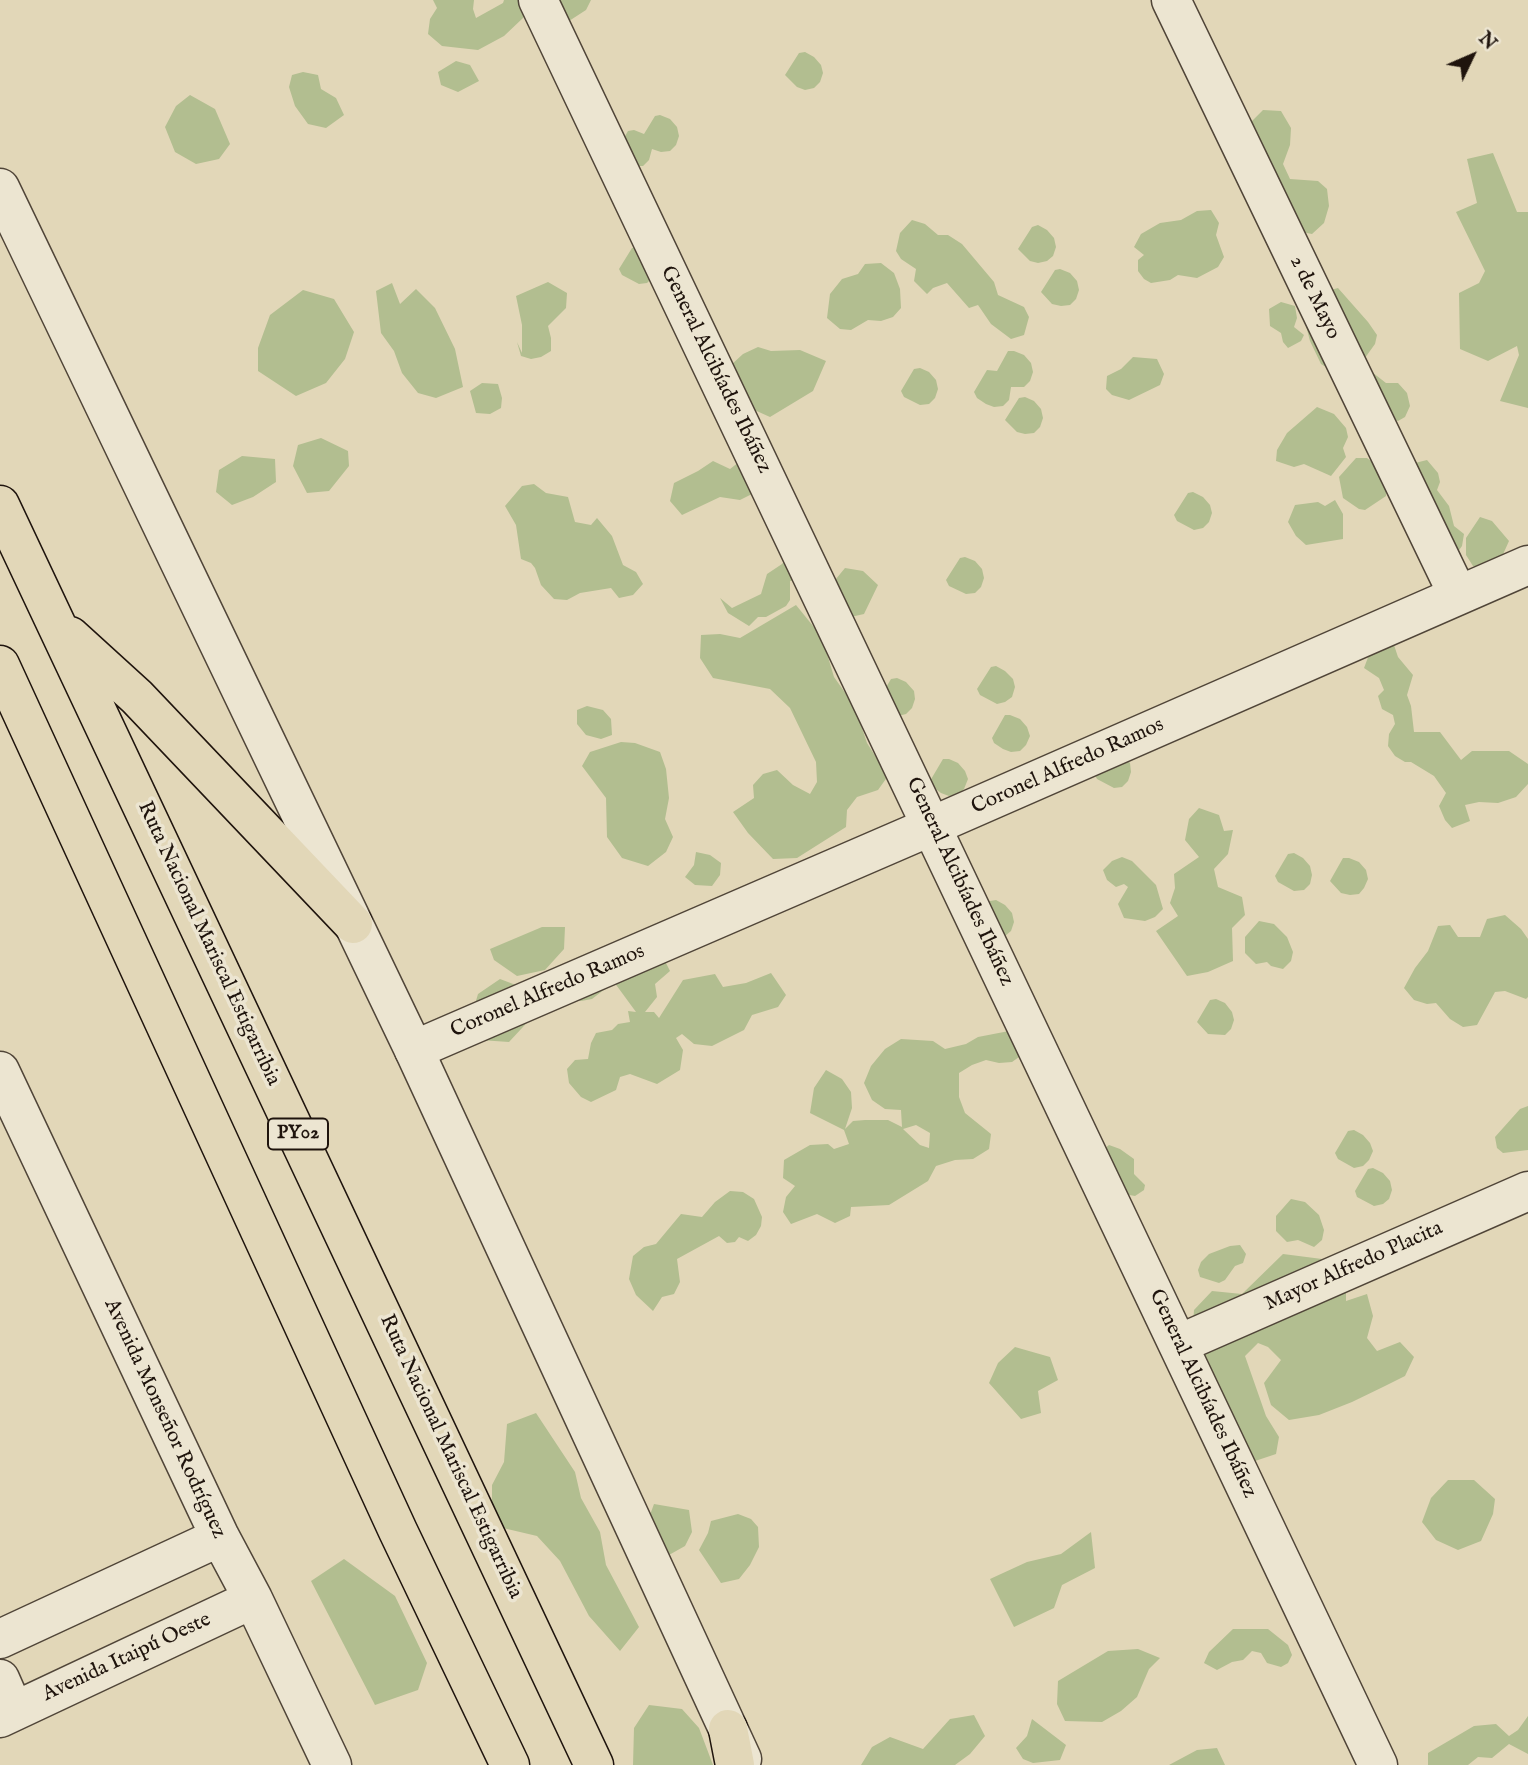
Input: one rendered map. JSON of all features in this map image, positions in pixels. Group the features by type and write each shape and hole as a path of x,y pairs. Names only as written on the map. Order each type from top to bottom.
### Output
{"highway":[{"name":"Ruta Nacional Mariscal Estigarribia","path":"0,505 594,1765"},
{"path":"57,624 137,697 354,924"},
{"path":"0,665 398,1531 510,1765"}],"street":[{"name":"General Alcibíades Ibáñez","path":"538,0 1378,1765"},
{"name":"2 de Mayo","path":"1171,0 1458,595"},
{"path":"0,188 414,1050 731,1747 745,1765"},
{"name":"Coronel Alfredo Ramos","path":"414,1050 1528,565"},
{"name":"Avenida Monseñor Rodríguez","path":"0,1071 220,1537 253,1599 332,1765"},
{"name":"Mayor Alfredo Placita","path":"1179,1344 1528,1191"},
{"path":"0,1639 220,1537"},
{"name":"Avenida Itaipú Oeste","path":"5,1703 253,1599"}],"green space":[{"path":"433,0 474,0 476,18 504,0 530,0 530,5 523,18 504,36 478,50 442,46 428,34 430,19 437,8"},
{"path":"548,0 591,0 586,10 569,21"},
{"path":"805,52 821,65 823,73 814,88 805,90 797,87 785,75 799,53"},
{"path":"456,61 470,65 479,81 458,92 441,85 438,72"},
{"path":"303,72 318,75 321,89 336,98 344,115 326,128 308,124 295,106 289,87 292,75"},
{"path":"190,95 215,109 230,144 219,159 196,164 175,152 165,127 176,106"},
{"path":"1263,110 1281,111 1291,128 1290,145 1283,164 1290,179 1318,181 1327,189 1329,206 1324,223 1312,234 1302,232 1251,134 1252,121"},
{"path":"655,116 670,119 677,127 679,136 670,151 652,149 649,160 643,166 637,166 615,153 628,131 644,134"},
{"path":"1493,153 1517,212 1528,212 1528,408 1500,401 1519,355 1517,346 1488,361 1460,349 1459,293 1479,283 1485,271 1456,212 1477,203 1467,159"},
{"path":"1211,210 1219,223 1216,235 1224,257 1218,267 1197,278 1178,275 1170,280 1151,283 1144,279 1138,271 1138,260 1144,255 1134,247 1141,234 1160,223 1181,220 1197,211"},
{"path":"912,220 925,224 938,235 948,235 962,244 994,282 998,295 1024,307 1029,317 1024,335 1011,339 991,324 978,305 969,308 947,283 933,288 927,294 914,281 916,269 901,259 896,251 900,233"},
{"path":"1038,225 1054,238 1056,247 1053,256 1038,263 1030,261 1018,249 1032,227"},
{"path":"638,247 653,277 647,283 639,284 622,275 619,269 632,248"},
{"path":"881,263 894,273 900,289 901,308 893,317 881,321 868,320 851,330 840,329 827,318 830,294 842,279 858,274 865,264"},
{"path":"1055,270 1070,273 1077,281 1079,290 1070,305 1052,304 1041,292"},
{"path":"548,282 567,293 566,308 548,326 551,351 531,359 521,356 517,342 522,353 522,325 516,296"},
{"path":"392,283 400,304 416,289 435,308 455,349 463,387 436,398 418,393 402,373 394,351 381,333 376,291"},
{"path":"1338,288 1377,335 1375,344 1362,362 1339,375 1321,364 1310,341 1299,299"},
{"path":"303,290 334,299 354,332 345,359 326,383 296,396 258,371 258,348 270,315"},
{"path":"1281,302 1295,306 1297,318 1294,327 1304,335 1301,341 1288,348 1281,333 1270,326 1269,309"},
{"path":"758,347 771,351 800,350 826,361 813,391 770,417 750,408 731,365 743,354"},
{"path":"1008,351 1024,355 1031,363 1033,372 1024,387 1011,387 1009,400 1003,406 994,407 977,398 974,392 987,370 997,371"},
{"path":"1133,357 1157,359 1164,374 1160,385 1129,400 1112,395 1106,389 1107,376 1121,369"},
{"path":"920,368 929,372 936,380 938,389 929,404 920,405 904,397 901,391 914,369"},
{"path":"1368,369 1386,383 1398,383 1407,393 1410,406 1405,417 1398,421 1390,418"},
{"path":"482,383 498,384 502,398 501,408 490,414 476,413 470,391"},
{"path":"1025,397 1034,401 1041,409 1043,418 1034,433 1017,432 1005,420 1019,398"},
{"path":"1317,407 1334,414 1346,428 1348,437 1343,448 1346,457 1331,476 1304,464 1294,467 1276,461 1277,450 1287,433"},
{"path":"321,438 348,451 349,466 329,491 307,493 293,466 298,445"},
{"path":"242,456 275,459 276,482 253,497 232,505 216,492 219,470"},
{"path":"1356,458 1367,458 1387,473 1386,496 1365,510 1343,498 1339,477"},
{"path":"743,459 756,492 740,500 720,497 682,515 670,501 674,483 713,461 730,469"},
{"path":"1427,460 1438,473 1440,482 1437,490 1449,506 1454,526 1464,534 1462,546 1457,553 1411,464"},
{"path":"534,484 546,493 568,497 575,522 591,525 597,518 612,536 623,565 636,572 643,584 633,595 619,598 611,588 580,593 567,600 554,599 541,585 535,568 521,559 516,525 505,506 522,486"},
{"path":"1193,492 1203,497 1210,505 1212,513 1203,528 1194,530 1177,521 1174,515 1188,493"},
{"path":"1335,500 1343,514 1343,539 1306,545 1296,536 1288,522 1295,505 1318,502 1325,506"},
{"path":"1480,517 1492,521 1509,541 1500,561 1488,569 1473,566 1466,555 1466,538"},
{"path":"788,557 796,580 790,581 790,600 786,606 766,617 758,617 749,626 728,613 720,598 732,608 761,594 767,574"},
{"path":"960,558 975,561 982,569 984,578 975,593 966,594 949,586 946,580"},
{"path":"845,568 863,571 878,585 864,614 846,618 831,585"},
{"path":"796,605 822,637 834,677 859,719 867,743 888,776 878,790 857,797 847,810 846,827 797,858 773,859 748,833 733,812 754,798 753,785 763,774 777,770 793,785 810,794 817,782 816,762 790,708 770,689 713,678 700,658 701,635 720,634 740,638"},
{"path":"1378,631 1394,645 1398,657 1413,675 1407,695 1414,732 1440,732 1461,760 1472,751 1509,751 1528,764 1528,784 1516,797 1498,803 1479,802 1465,805 1470,821 1452,828 1445,820 1439,806 1446,793 1434,776 1395,756 1388,746 1389,734 1395,724 1393,715 1382,709 1378,696 1384,690 1379,678 1364,668"},
{"path":"996,666 1013,679 1015,687 1012,697 997,704 980,695 977,689 991,667"},
{"path":"897,678 906,682 914,691 915,699 906,714 898,716 878,701 891,679"},
{"path":"587,706 603,710 611,719 612,735 601,739 586,735 577,724 577,710"},
{"path":"1005,715 1020,719 1027,727 1030,736 1020,751 1011,752 994,743 992,738"},
{"path":"621,742 635,743 660,752 666,769 669,798 665,819 673,837 666,852 648,866 622,858 607,837 606,798 582,766 590,752"},
{"path":"1122,755 1130,763 1131,772 1122,787 1114,788 1097,779 1094,773"},
{"path":"943,759 958,763 965,771 968,779 958,795 941,793 930,781"},
{"path":"1199,808 1219,815 1224,831 1233,830 1228,854 1214,869 1218,887 1242,897 1245,915 1232,928 1233,961 1208,972 1187,976 1156,931 1178,916 1170,903 1175,888 1174,874 1199,857 1185,840 1189,819"},
{"path":"696,852 710,855 721,863 720,875 712,886 695,885 685,877 694,865"},
{"path":"1294,853 1310,866 1310,884 1304,890 1294,891 1278,882 1275,876 1288,854"},
{"path":"1122,857 1132,861 1156,885 1163,909 1155,917 1145,921 1124,918 1118,904 1128,887 1124,884 1116,887 1107,880 1103,870 1112,861"},
{"path":"1343,858 1359,862 1366,870 1368,879 1359,894 1341,893 1330,881"},
{"path":"996,900 1012,913 1014,922 1011,931 1005,936 999,936 983,911 990,901"},
{"path":"1505,915 1528,939 1526,999 1505,991 1495,992 1477,1025 1463,1027 1450,1019 1436,1003 1427,1004 1414,1000 1404,988 1428,951 1438,926 1450,925 1458,937 1480,937 1487,919"},
{"path":"1259,921 1274,924 1287,937 1293,952 1291,961 1283,969 1267,962 1256,964 1245,953 1245,937"},
{"path":"542,927 565,927 564,949 545,970 517,976 494,960 490,949"},
{"path":"657,945 670,971 655,984 657,997 645,1012 654,1012 659,1018 683,980 715,974 723,987 746,983 771,973 786,995 778,1007 752,1015 744,1030 712,1046 694,1044 682,1034 676,1038 683,1050 680,1070 657,1084 630,1074 620,1077 616,1090 591,1102 581,1097 569,1083 567,1069 575,1060 588,1059 596,1033 630,1022 628,1011 636,1012 614,982 592,999 581,1001 572,998"},
{"path":"500,979 529,990 535,1014 509,1042 480,1040 473,1011 478,994"},
{"path":"1216,999 1225,1003 1234,1020 1225,1035 1208,1034 1197,1022 1210,1000"},
{"path":"1009,1031 1026,1052 1012,1062 986,1060 959,1073 959,1097 965,1113 991,1134 989,1149 973,1159 955,1160 936,1166 928,1181 889,1205 851,1207 850,1216 835,1223 817,1214 791,1224 783,1212 786,1197 795,1186 783,1178 784,1160 810,1145 828,1144 834,1149 849,1144 844,1130 810,1113 814,1088 826,1070 842,1079 851,1092 852,1108 845,1129 853,1121 865,1120 888,1120 902,1127 901,1110 885,1109 872,1100 864,1083 871,1066 885,1049 901,1039 933,1041 945,1049 966,1044 978,1037","holes":["916,1125 930,1133 929,1148 920,1145 903,1129"]},
{"path":"1528,1106 1528,1150 1503,1153 1497,1148 1495,1137 1520,1109"},
{"path":"1354,1130 1363,1135 1373,1151 1363,1166 1354,1168 1338,1159 1335,1153 1348,1131"},
{"path":"1109,1145 1134,1159 1134,1174 1145,1185 1144,1190 1135,1196 1124,1194 1095,1156"},
{"path":"1373,1168 1383,1173 1390,1181 1392,1190 1389,1199 1374,1206 1357,1197 1355,1191 1368,1169"},
{"path":"730,1191 743,1192 754,1199 762,1217 756,1235 748,1241 739,1237 735,1242 727,1243 719,1236 677,1259 680,1282 674,1294 662,1297 653,1311 636,1295 629,1279 633,1256 644,1247 656,1244 681,1214 702,1217 715,1202"},
{"path":"1291,1199 1305,1202 1319,1215 1324,1230 1322,1240 1314,1247 1298,1240 1287,1242 1276,1231 1276,1216"},
{"path":"1240,1245 1246,1254 1243,1263 1235,1266 1225,1280 1219,1283 1200,1277 1198,1270 1201,1262 1209,1254"},
{"path":"1283,1254 1322,1259 1346,1281 1346,1301 1367,1294 1373,1316 1367,1338 1377,1351 1400,1342 1414,1357 1405,1376 1319,1415 1289,1420 1271,1405 1264,1383 1281,1360 1268,1347 1258,1343 1245,1356 1266,1416 1279,1437 1276,1454 1246,1464 1236,1454 1193,1324 1194,1310 1212,1291 1242,1294"},
{"path":"1015,1347 1050,1357 1058,1380 1038,1391 1041,1413 1021,1419 989,1383 998,1363"},
{"path":"536,1413 575,1472 581,1498 600,1532 606,1565 639,1627 620,1651 589,1616 560,1561 537,1536 503,1528 492,1508 492,1485 504,1462 507,1424"},
{"path":"1448,1480 1474,1480 1495,1499 1493,1514 1481,1541 1458,1550 1436,1540 1422,1522 1431,1498"},
{"path":"654,1504 689,1510 692,1532 685,1546 660,1560 647,1523"},
{"path":"738,1514 751,1519 758,1527 759,1547 739,1579 721,1583 699,1550 711,1521"},
{"path":"1091,1532 1095,1568 1062,1585 1054,1608 1014,1627 990,1579 1027,1562 1061,1554"},
{"path":"344,1559 395,1596 427,1663 418,1690 375,1705 311,1581"},
{"path":"1233,1629 1268,1629 1288,1645 1292,1655 1288,1663 1281,1667 1267,1663 1261,1653 1252,1651 1243,1660 1217,1670 1204,1663 1209,1652"},
{"path":"1138,1649 1160,1658 1149,1669 1137,1697 1102,1722 1065,1721 1057,1704 1058,1681 1108,1651"},
{"path":"649,1705 682,1709 699,1728 713,1765 633,1765 634,1728"},
{"path":"974,1715 985,1736 970,1754 955,1765 861,1765 872,1747 890,1737 923,1749 950,1719"},
{"path":"1528,1716 1528,1754 1509,1744 1492,1758 1478,1757 1468,1765 1428,1765 1428,1753 1474,1726 1496,1724 1509,1736 1518,1730"},
{"path":"1032,1719 1066,1745 1060,1760 1033,1763 1023,1759 1016,1748 1027,1736"},
{"path":"1217,1748 1225,1765 1169,1765 1197,1750"}]}
